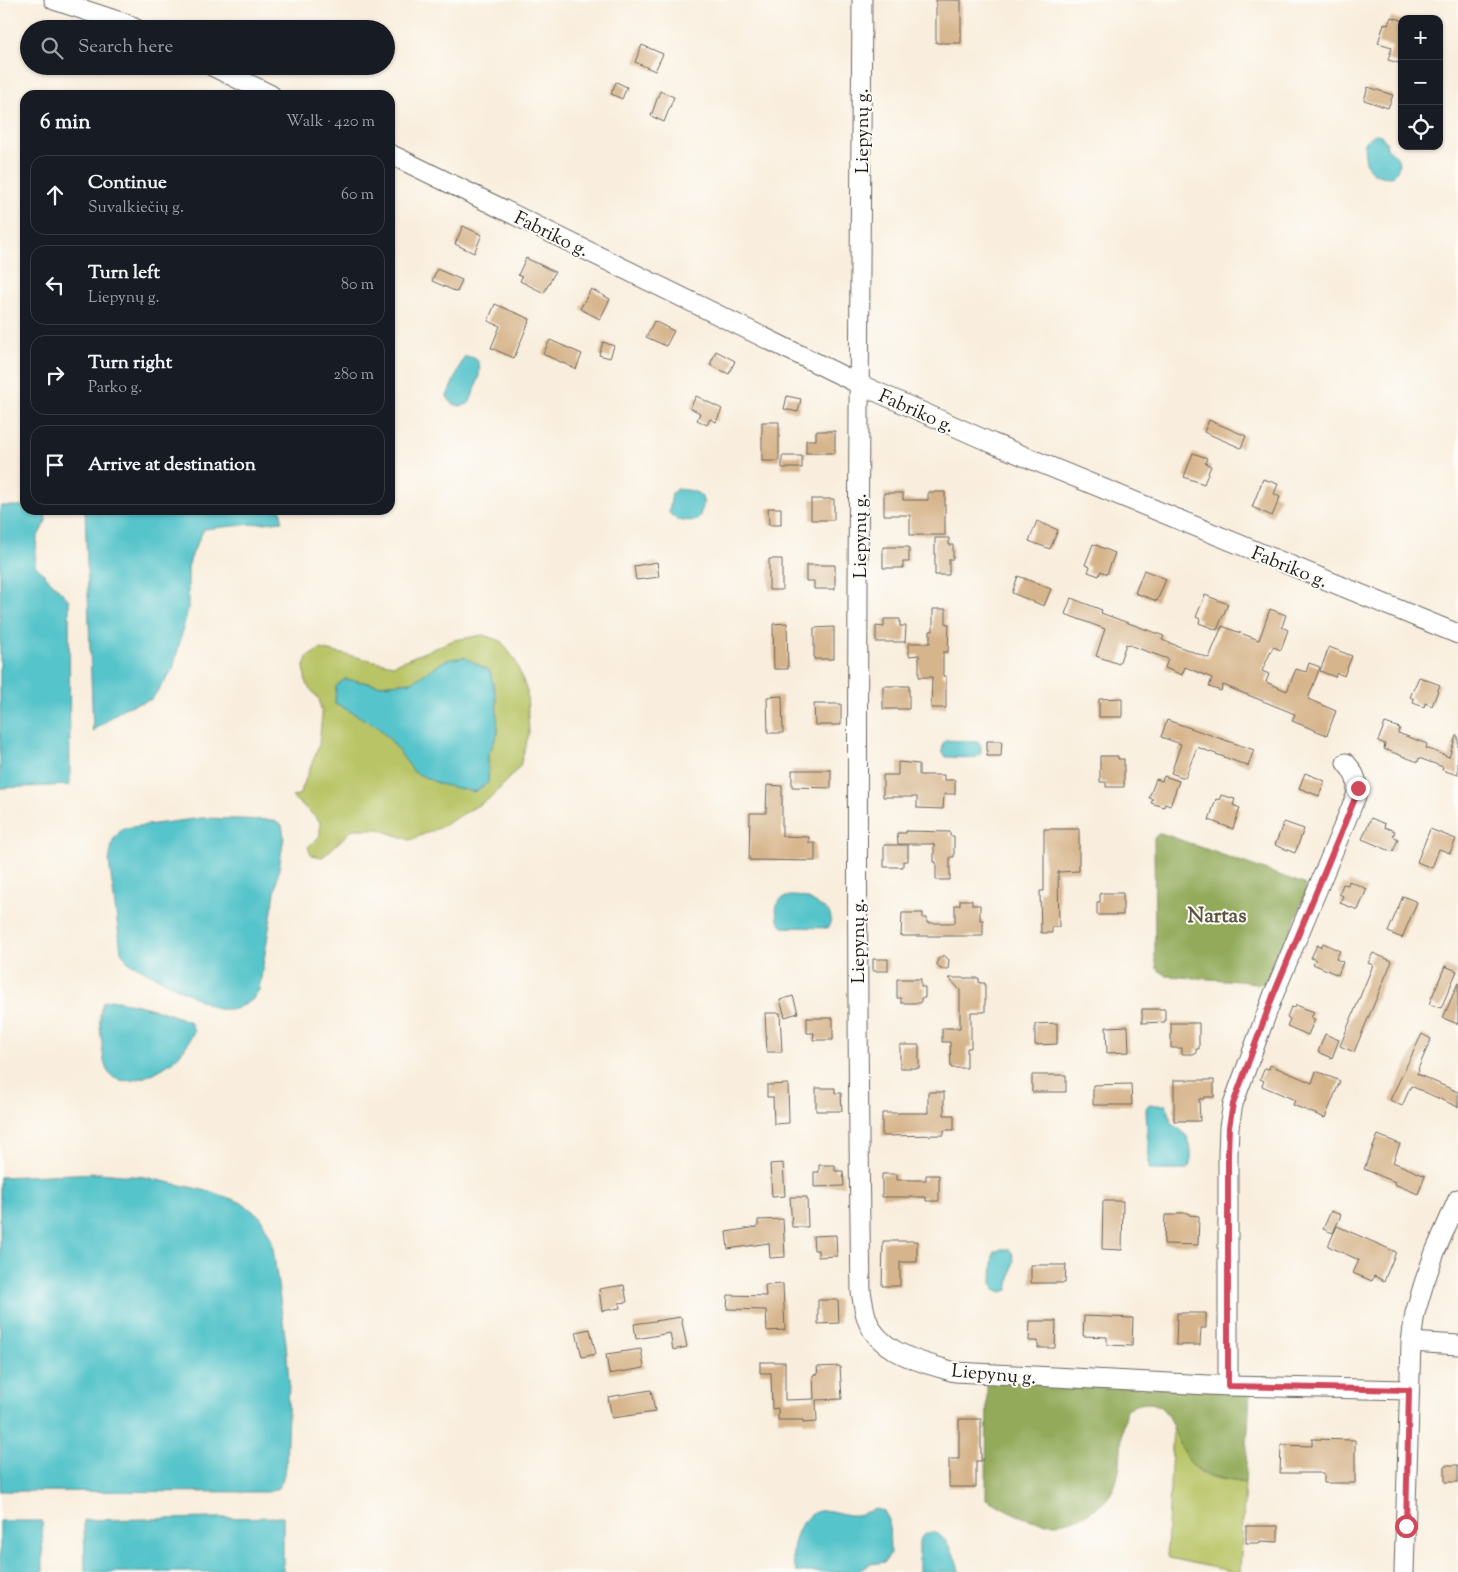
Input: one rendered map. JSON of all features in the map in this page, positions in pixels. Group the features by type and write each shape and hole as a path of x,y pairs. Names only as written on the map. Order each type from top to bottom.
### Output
{"street":[{"path":"54,0 115,20"},
{"name":"Liepynų g.","path":"862,0 857,1084 860,1292 867,1320 872,1330 886,1346 920,1362 955,1372 1228,1386 1409,1390"},
{"path":"230,75 261,90"},
{"name":"Fabriko g.","path":"395,156 859,384 992,444 1458,634"},
{"path":"1228,1386 1228,1154 1229,1127 1233,1104 1273,996 1356,796 1358,788 1357,779 1353,770 1346,763"},
{"path":"1404,1572 1411,1342 1415,1313 1435,1252 1458,1199"},
{"path":"1411,1342 1458,1345"}],"green space":[{"path":"483,635 501,641 515,660 527,691 529,734 520,766 492,797 439,828 410,840 378,829 353,829 323,857 311,855 308,847 320,836 320,822 292,797 300,794 319,745 322,715 319,699 306,684 304,666 307,657 320,649 393,665 454,640","holes":["446,661 498,733 488,755 488,783 392,742 378,727 345,679 380,685 412,682"]},
{"path":"1161,833 1304,884 1306,892 1269,985 1167,976 1157,969 1155,957 1154,838"},
{"path":"987,1381 1250,1392 1245,1483 1209,1475 1197,1468 1184,1453 1169,1418 1163,1409 1154,1404 1143,1403 1127,1409 1117,1478 1113,1490 1104,1502 1086,1514 1059,1523 1034,1521 1023,1517 986,1499"},
{"path":"1173,1426 1185,1454 1199,1471 1214,1478 1245,1483 1240,1572 1169,1558 1167,1549"}],"water":[{"path":"1375,134 1381,135 1386,142 1387,148 1395,154 1399,161 1398,168 1392,177 1377,175 1372,172 1366,163 1364,142"},
{"path":"464,357 473,357 480,366 478,381 470,402 461,406 451,402 447,396"},
{"path":"676,489 695,492 702,497 703,507 695,521 677,520 669,513 672,493"},
{"path":"0,506 20,506 20,515 45,515 46,521 37,538 35,565 69,600 70,785 0,788"},
{"path":"85,515 281,515 282,521 204,529 188,567 188,609 173,669 152,699 124,708 93,731"},
{"path":"464,657 490,671 496,696 498,733 488,755 488,783 474,792 439,784 414,772 392,742 378,727 335,703 336,686 345,679 380,685 412,682 446,660"},
{"path":"946,740 978,742 981,746 981,753 975,758 946,757 942,752 943,743"},
{"path":"202,818 273,820 282,825 284,837 259,990 252,1000 235,1009 217,1009 128,962 121,951 109,861 113,840 123,828"},
{"path":"790,896 806,898 826,910 831,917 828,928 783,927 777,917 776,909 781,899"},
{"path":"111,1000 151,1008 181,1018 190,1022 194,1031 184,1050 169,1064 150,1075 130,1080 121,1080 113,1077 107,1070 103,1054 100,1013 103,1002"},
{"path":"1148,1105 1166,1105 1171,1124 1181,1130 1187,1137 1191,1158 1189,1167 1186,1170 1152,1170 1149,1168 1146,1109"},
{"path":"99,1173 144,1177 212,1192 240,1202 260,1216 272,1241 286,1343 289,1382 286,1467 278,1488 268,1492 0,1491 0,1177"},
{"path":"1008,1249 1012,1252 1014,1260 1008,1290 1002,1292 994,1289 992,1283 993,1255 994,1252"},
{"path":"876,1509 884,1511 889,1520 890,1553 885,1562 870,1564 857,1572 797,1572 793,1561 795,1538 802,1524 813,1513 828,1511 853,1515"},
{"path":"283,1517 283,1572 85,1572 84,1520"},
{"path":"0,1521 42,1521 43,1572 0,1572"},
{"path":"933,1532 938,1534 947,1543 959,1572 919,1572 919,1541 924,1535"}],"building":[{"path":"936,0 961,0 961,43 936,43"},
{"path":"1391,17 1398,19 1398,63 1388,60 1392,47 1378,43 1384,24 1388,25"},
{"path":"642,45 663,54 655,71 635,62"},
{"path":"616,82 627,87 622,99 611,94"},
{"path":"1368,87 1393,95 1388,108 1364,100"},
{"path":"660,91 674,97 664,122 651,116"},
{"path":"463,226 482,235 474,253 455,244"},
{"path":"526,258 555,272 544,293 520,281 522,277 518,275"},
{"path":"437,269 462,280 457,292 432,281"},
{"path":"591,289 610,299 600,319 580,309"},
{"path":"495,304 530,319 514,358 491,348 500,326 488,321"},
{"path":"654,321 674,331 666,346 646,337"},
{"path":"550,340 582,354 576,369 543,354"},
{"path":"603,342 614,346 610,358 599,355"},
{"path":"716,351 735,361 729,374 710,365"},
{"path":"696,396 722,409 716,422 710,419 707,425 697,420 700,413 690,408"},
{"path":"787,396 801,399 798,412 784,409"},
{"path":"1209,420 1246,436 1241,448 1204,432"},
{"path":"762,422 779,422 779,461 762,461"},
{"path":"816,431 835,431 835,453 806,453 806,440 816,440"},
{"path":"1193,453 1207,458 1205,463 1211,466 1204,484 1184,477"},
{"path":"782,456 802,456 802,468 782,468"},
{"path":"1263,479 1278,484 1274,494 1280,497 1272,516 1252,507"},
{"path":"928,492 945,492 945,535 910,535 910,515 884,515 884,493 903,493 903,500 928,500"},
{"path":"811,499 834,499 834,520 811,520"},
{"path":"768,508 781,508 781,525 769,525"},
{"path":"1037,521 1058,530 1050,549 1029,541"},
{"path":"935,538 949,538 949,545 953,545 953,559 949,559 949,575 935,575"},
{"path":"1093,544 1115,553 1107,574 1101,571 1099,576 1088,572 1090,567 1085,565"},
{"path":"883,547 909,547 909,562 903,562 903,568 883,568"},
{"path":"769,559 782,559 782,590 769,590"},
{"path":"657,562 659,577 636,580 634,566"},
{"path":"806,565 835,565 835,589 814,589 814,581 806,581"},
{"path":"1144,570 1166,579 1157,601 1135,593"},
{"path":"1018,576 1051,589 1044,606 1012,593"},
{"path":"1205,595 1228,604 1217,630 1199,623 1200,619 1196,617"},
{"path":"1071,598 1102,610 1101,613 1164,636 1162,640 1209,658 1222,626 1259,640 1270,609 1286,615 1282,627 1288,630 1281,650 1273,647 1262,671 1269,674 1266,682 1287,691 1296,669 1306,672 1309,663 1320,667 1308,699 1336,711 1327,735 1292,721 1295,714 1223,685 1221,691 1209,687 1212,678 1185,667 1182,675 1165,668 1168,659 1126,644 1119,664 1096,656 1105,629 1065,614"},
{"path":"933,609 946,609 946,624 949,624 948,652 943,652 943,676 946,676 946,708 931,708 932,677 919,677 919,655 909,656 909,643 930,643 930,631 933,631"},
{"path":"884,619 900,619 900,626 906,626 905,642 876,642 876,626 884,627"},
{"path":"787,623 788,669 774,669 773,624"},
{"path":"834,627 834,659 814,659 814,628"},
{"path":"1329,647 1352,656 1344,676 1337,673 1335,677 1320,671"},
{"path":"1419,677 1440,685 1432,706 1425,703 1424,707 1413,703 1414,699 1410,697"},
{"path":"883,686 909,686 909,709 883,709"},
{"path":"782,696 783,733 768,733 767,697"},
{"path":"1122,698 1122,717 1099,717 1099,699"},
{"path":"814,704 841,704 841,725 815,725"},
{"path":"1167,720 1254,750 1248,766 1197,747 1185,778 1171,773 1181,744 1161,737"},
{"path":"1385,723 1400,728 1398,733 1427,744 1426,748 1449,757 1456,736 1458,736 1458,775 1442,770 1443,767 1419,758 1418,762 1384,749 1385,744 1378,741"},
{"path":"987,741 1002,741 1001,756 987,756"},
{"path":"1100,756 1118,756 1118,759 1124,759 1124,787 1106,787 1106,782 1100,782"},
{"path":"898,762 919,764 919,775 944,775 944,780 955,780 955,794 944,794 943,809 917,808 917,797 883,797 883,775 898,775"},
{"path":"792,770 831,770 831,788 792,787"},
{"path":"1305,773 1325,781 1319,796 1299,788"},
{"path":"1164,776 1179,781 1170,806 1165,804 1164,807 1151,803 1153,799 1149,798 1156,779 1162,781"},
{"path":"767,785 782,786 782,836 809,837 809,843 815,843 815,861 749,860 750,813 766,813"},
{"path":"1221,795 1235,799 1233,805 1240,808 1233,829 1209,820 1216,799 1219,800"},
{"path":"1371,818 1385,824 1384,827 1395,831 1393,836 1398,839 1393,852 1362,839"},
{"path":"1284,822 1304,829 1295,853 1275,845"},
{"path":"1044,829 1079,829 1079,871 1058,872 1059,927 1052,927 1052,933 1041,933 1040,891 1044,891"},
{"path":"1430,829 1456,839 1450,853 1439,849 1432,868 1417,862"},
{"path":"906,831 950,832 950,836 954,836 954,857 950,857 950,880 936,880 934,844 898,844 897,833 906,833"},
{"path":"884,845 908,845 908,861 903,861 903,867 884,867"},
{"path":"1349,881 1367,889 1358,910 1340,903 1343,896 1339,894 1343,884 1348,885"},
{"path":"1100,893 1123,893 1123,915 1097,915 1097,902 1100,902"},
{"path":"1403,896 1417,902 1402,938 1388,932"},
{"path":"960,900 972,900 972,905 980,905 980,920 983,920 983,936 901,936 902,913 923,913 923,918 927,918 927,923 955,923 955,905 960,905"},
{"path":"1323,943 1340,951 1336,959 1343,962 1338,975 1313,964 1316,960 1311,958 1317,945 1321,947"},
{"path":"1373,953 1392,961 1354,1052 1340,1046 1373,965 1368,963"},
{"path":"944,955 949,960 948,969 940,969 937,964 938,959"},
{"path":"873,959 888,959 888,971 873,971"},
{"path":"1445,966 1457,971 1441,1008 1429,1004"},
{"path":"949,978 979,978 979,983 985,983 985,1012 971,1012 971,1048 967,1048 967,1068 951,1068 950,1042 942,1042 942,1028 960,1028 960,990"},
{"path":"897,979 921,979 921,987 925,987 925,998 921,998 921,1003 901,1003 901,998 897,998"},
{"path":"1458,983 1458,1024 1443,1018"},
{"path":"793,996 798,1013 785,1017 780,1000"},
{"path":"1296,1005 1314,1012 1311,1018 1315,1019 1308,1035 1287,1026 1290,1019 1287,1017 1291,1007 1295,1008"},
{"path":"1142,1009 1165,1009 1165,1022 1142,1023"},
{"path":"765,1013 780,1013 782,1052 767,1052"},
{"path":"807,1018 833,1018 833,1040 813,1040 814,1033 807,1033"},
{"path":"1057,1023 1057,1044 1035,1045 1035,1024"},
{"path":"1171,1023 1199,1023 1199,1049 1196,1049 1196,1054 1182,1054 1182,1048 1171,1048"},
{"path":"1128,1026 1129,1052 1107,1053 1106,1027"},
{"path":"1325,1034 1339,1040 1332,1058 1318,1052"},
{"path":"1422,1034 1431,1039 1417,1074 1458,1092 1458,1107 1411,1086 1402,1106 1390,1100"},
{"path":"900,1045 919,1045 919,1068 900,1068"},
{"path":"1270,1065 1312,1083 1316,1071 1340,1081 1325,1118 1293,1105 1295,1100 1262,1086 1264,1081 1260,1079 1265,1068 1269,1069"},
{"path":"1032,1075 1066,1075 1066,1092 1032,1092"},
{"path":"1174,1080 1214,1080 1214,1097 1199,1099 1200,1121 1174,1121"},
{"path":"788,1084 789,1123 774,1124 773,1097 767,1097 767,1085"},
{"path":"1131,1084 1132,1105 1093,1105 1093,1085"},
{"path":"816,1088 835,1088 835,1093 841,1093 842,1111 816,1111"},
{"path":"928,1092 944,1092 944,1115 954,1115 954,1130 944,1130 944,1135 882,1136 882,1113 928,1113"},
{"path":"1378,1135 1400,1144 1393,1162 1425,1176 1418,1194 1364,1169"},
{"path":"783,1163 785,1196 772,1197 770,1164"},
{"path":"819,1165 835,1165 835,1171 843,1171 844,1186 814,1187 814,1172 819,1172"},
{"path":"882,1174 897,1174 897,1180 926,1180 926,1175 939,1175 939,1201 926,1201 926,1197 882,1197"},
{"path":"790,1197 807,1197 808,1227 792,1227"},
{"path":"1103,1201 1123,1201 1122,1250 1102,1249"},
{"path":"1331,1211 1341,1215 1333,1233 1323,1229"},
{"path":"1177,1213 1189,1213 1189,1215 1199,1216 1198,1245 1164,1244 1165,1215 1176,1215"},
{"path":"783,1219 785,1257 770,1258 769,1243 728,1249 726,1232 758,1227 758,1220"},
{"path":"1337,1226 1396,1252 1384,1281 1374,1276 1372,1281 1353,1273 1359,1260 1328,1246"},
{"path":"836,1235 837,1256 818,1257 818,1250 814,1250 813,1236"},
{"path":"883,1241 917,1241 917,1262 900,1262 900,1286 882,1286"},
{"path":"1031,1265 1066,1265 1065,1283 1031,1283"},
{"path":"783,1284 785,1330 767,1331 766,1310 727,1309 728,1295 766,1296 765,1285"},
{"path":"624,1285 627,1302 619,1303 620,1308 602,1311 599,1289"},
{"path":"818,1300 838,1300 839,1323 818,1324"},
{"path":"1177,1313 1206,1313 1206,1328 1201,1328 1200,1345 1176,1345"},
{"path":"1084,1316 1133,1318 1132,1346 1107,1345 1107,1337 1083,1336"},
{"path":"681,1317 687,1347 673,1350 670,1333 636,1339 634,1324"},
{"path":"1030,1321 1056,1321 1055,1348 1038,1348 1038,1341 1029,1341"},
{"path":"590,1329 596,1354 582,1357 576,1332"},
{"path":"641,1349 644,1368 609,1374 606,1354"},
{"path":"760,1362 785,1362 785,1400 814,1399 813,1375 818,1374 817,1367 840,1366 842,1399 816,1400 817,1422 803,1423 803,1420 778,1420 778,1408 772,1409 771,1373 760,1373"},
{"path":"651,1390 655,1412 612,1418 608,1397"},
{"path":"959,1419 981,1419 981,1461 976,1461 976,1487 949,1487 949,1459 959,1459"},
{"path":"1312,1439 1355,1440 1355,1483 1324,1483 1324,1473 1280,1473 1281,1445 1312,1446"},
{"path":"1445,1465 1458,1465 1458,1482 1445,1482"},
{"path":"1246,1526 1278,1526 1278,1542 1260,1541 1260,1543 1246,1543"}],"district":[{"name":"Nartas","path":"1217,915"}],"route":[{"path":"1358,788 1273,996 1233,1104 1229,1127 1228,1154 1228,1386 1409,1390 1406,1526"}]}
